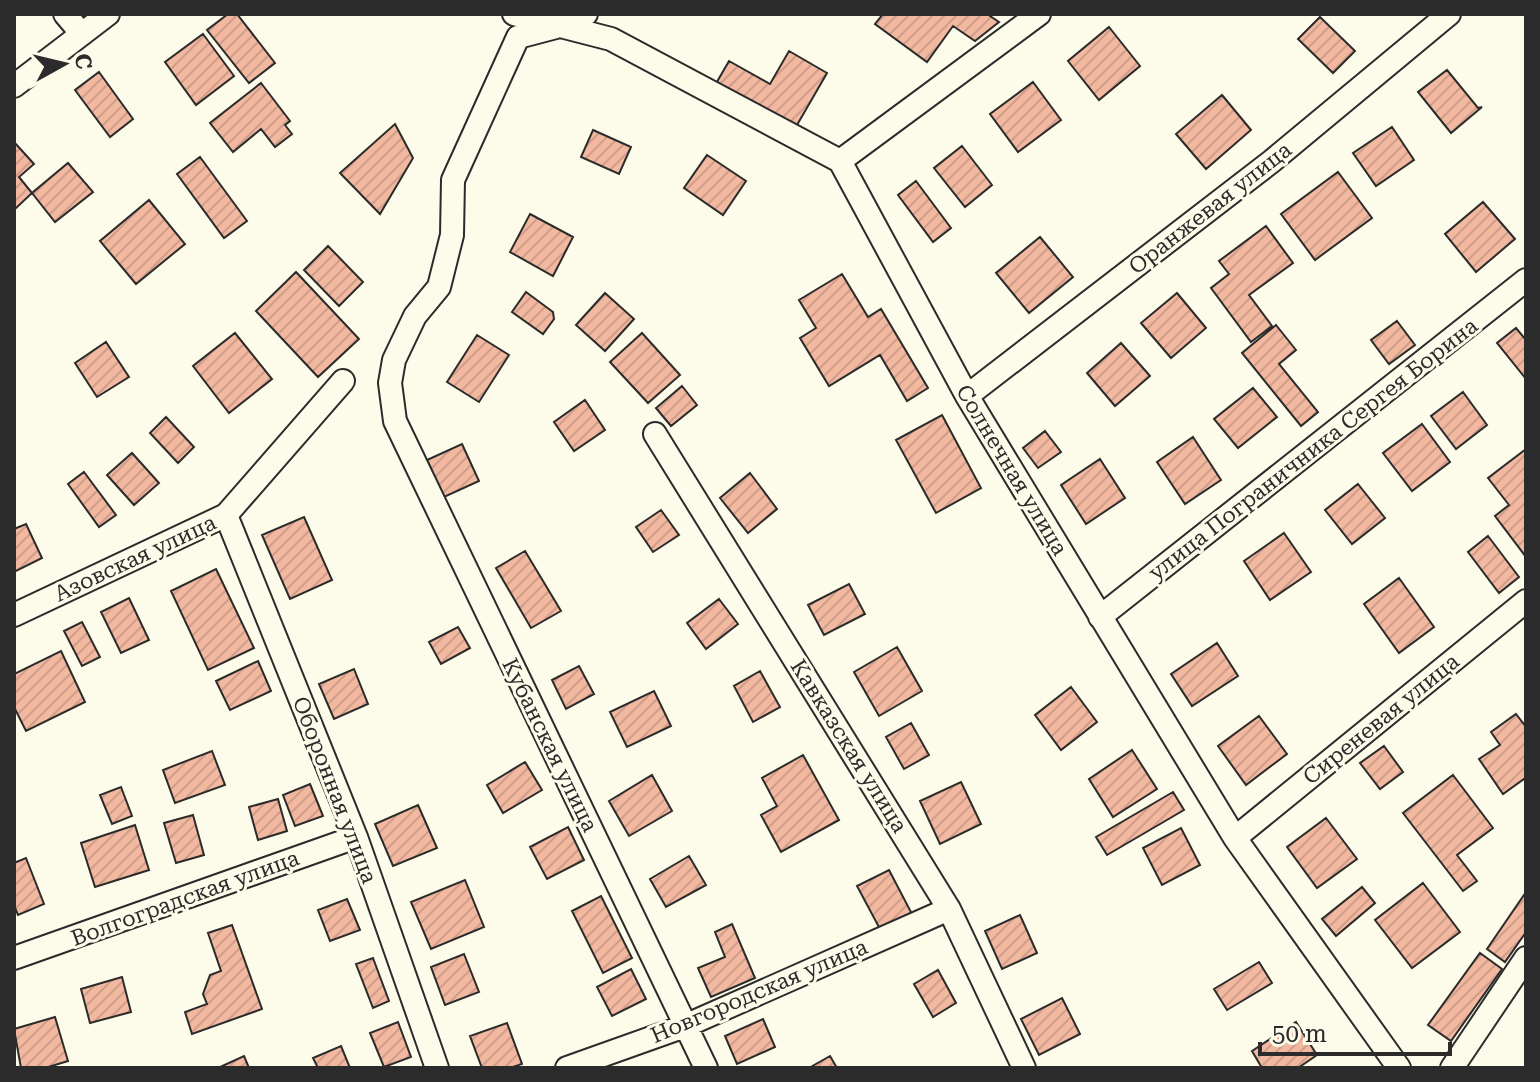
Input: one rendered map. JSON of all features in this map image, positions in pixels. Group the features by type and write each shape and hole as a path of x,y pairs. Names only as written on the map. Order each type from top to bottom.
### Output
{"street":[{"path":"65,14 82,34"},
{"path":"14,86 108,14"},
{"path":"514,14 611,39 840,161 1038,14"},
{"path":"556,27 586,14"},
{"name":"Оранжевая улица","path":"967,396 1272,161 1449,14"},
{"name":"Кубанская улица","path":"556,27 518,37 453,180 452,235 439,287 415,316 394,360 390,383 395,421 706,1068"},
{"name":"Солнечная улица","path":"840,161 967,396 1235,838 1399,1068"},
{"name":"улица Пограничника Сергея Борина","path":"1100,617 1526,280"},
{"name":"Азовская улица","path":"14,615 226,515 343,381"},
{"name":"Кавказская улица","path":"655,434 949,909 1024,1068"},
{"name":"Оборонная улица","path":"226,515 356,837 437,1068"},
{"name":"Сиреневая улица","path":"1235,838 1526,601"},
{"name":"Волгоградская улица","path":"14,958 356,837"},
{"name":"Новгородская улица","path":"567,1068 685,1026 949,909"},
{"path":"1452,1068 1526,958"}],"building":[{"path":"228,14 237,14 275,63 249,83 207,30"},
{"path":"883,14 987,14 999,22 975,41 953,26 927,62 875,24"},
{"path":"1320,17 1355,51 1333,73 1298,39"},
{"path":"1109,27 1140,66 1099,100 1068,61"},
{"path":"203,34 234,76 196,105 165,62"},
{"path":"789,51 827,73 793,132 714,87 729,61 770,84"},
{"path":"1447,70 1478,108 1482,107 1451,133 1418,92"},
{"path":"99,72 133,119 110,137 75,90"},
{"path":"1033,82 1061,120 1018,152 990,114"},
{"path":"261,83 290,121 285,125 292,134 275,147 261,129 233,152 210,123"},
{"path":"1222,95 1251,130 1206,169 1176,134"},
{"path":"395,124 413,158 380,214 340,173"},
{"path":"1392,127 1414,160 1376,186 1353,153"},
{"path":"593,130 631,147 619,174 581,157"},
{"path":"14,142 34,164 19,177 32,193 14,210"},
{"path":"962,146 992,185 965,207 934,168"},
{"path":"707,155 746,181 723,215 684,188"},
{"path":"200,157 247,221 224,238 177,174"},
{"path":"68,163 93,192 55,222 32,193"},
{"path":"1338,172 1372,218 1315,260 1281,214"},
{"path":"916,181 951,228 933,242 898,195"},
{"path":"149,200 185,244 136,284 100,241"},
{"path":"1483,202 1515,239 1476,272 1445,234"},
{"path":"530,214 573,237 553,276 510,252"},
{"path":"1266,226 1293,263 1249,295 1272,326 1251,342 1211,288 1229,274 1219,261"},
{"path":"1040,237 1073,277 1029,313 996,273"},
{"path":"328,246 363,282 339,306 304,270"},
{"path":"296,272 359,339 318,377 256,311"},
{"path":"842,274 868,317 881,309 928,388 907,401 880,355 829,386 800,338 816,328 799,300"},
{"path":"526,292 553,312 554,319 543,334 512,312"},
{"path":"605,293 634,319 605,351 576,325"},
{"path":"1177,293 1206,328 1171,358 1141,323"},
{"path":"1397,321 1415,345 1389,364 1371,340"},
{"path":"1276,325 1296,350 1279,364 1318,412 1301,426 1242,353"},
{"path":"1516,328 1526,340 1526,379 1497,343"},
{"path":"235,333 272,379 229,413 193,366"},
{"path":"642,333 680,375 648,403 610,362"},
{"path":"477,335 509,355 479,402 447,382"},
{"path":"106,342 129,377 97,397 75,363"},
{"path":"1121,343 1150,376 1115,406 1087,373"},
{"path":"682,386 697,405 671,426 656,408"},
{"path":"1253,388 1277,417 1238,448 1214,419"},
{"path":"1463,392 1487,425 1456,449 1431,416"},
{"path":"585,400 605,430 574,451 554,422"},
{"path":"942,415 981,488 936,513 896,440"},
{"path":"166,417 194,447 178,463 150,433"},
{"path":"1422,424 1450,462 1412,491 1383,453"},
{"path":"1045,431 1061,452 1038,468 1023,448"},
{"path":"1193,437 1221,480 1185,504 1157,462"},
{"path":"462,444 479,481 444,497 427,460"},
{"path":"1526,449 1526,557 1495,516 1509,505 1488,478"},
{"path":"132,453 159,483 134,505 107,475"},
{"path":"1100,459 1125,498 1086,524 1061,485"},
{"path":"84,472 116,515 99,527 68,484"},
{"path":"750,473 777,509 748,533 720,498"},
{"path":"1358,484 1385,518 1352,544 1325,510"},
{"path":"661,510 679,535 653,552 636,527"},
{"path":"304,517 332,580 290,599 262,535"},
{"path":"26,524 42,558 14,572 14,529"},
{"path":"1284,533 1311,572 1270,600 1244,561"},
{"path":"1488,536 1519,577 1499,593 1468,552"},
{"path":"525,551 561,611 531,628 496,568"},
{"path":"216,569 254,648 208,670 171,591"},
{"path":"1399,578 1434,627 1399,653 1364,604"},
{"path":"849,584 865,614 824,635 808,605"},
{"path":"129,598 149,640 121,653 101,612"},
{"path":"719,599 738,624 706,649 687,623"},
{"path":"82,622 100,657 82,666 64,631"},
{"path":"458,627 470,648 441,664 429,642"},
{"path":"1217,643 1238,676 1192,706 1171,674"},
{"path":"897,647 922,691 879,716 854,672"},
{"path":"61,651 85,702 26,731 14,707 14,674"},
{"path":"258,661 271,691 230,710 216,681"},
{"path":"579,666 594,694 566,709 552,680"},
{"path":"354,669 368,704 334,719 319,684"},
{"path":"760,671 780,707 753,722 734,686"},
{"path":"1071,687 1097,722 1061,750 1035,715"},
{"path":"654,691 671,726 627,747 610,712"},
{"path":"1516,714 1526,727 1526,782 1524,779 1503,794 1479,759 1500,745 1491,732"},
{"path":"1259,716 1287,754 1246,785 1218,746"},
{"path":"911,723 929,755 904,769 886,737"},
{"path":"1384,746 1403,772 1380,789 1360,763"},
{"path":"1132,750 1157,789 1113,817 1089,779"},
{"path":"212,751 225,785 175,803 163,770"},
{"path":"803,755 839,820 781,852 761,815 777,806 762,778"},
{"path":"525,762 542,790 503,813 487,785"},
{"path":"652,775 672,811 629,836 609,801"},
{"path":"1453,775 1493,828 1457,855 1477,881 1463,891 1403,813"},
{"path":"961,782 981,824 940,844 920,801"},
{"path":"310,784 323,816 295,826 283,795"},
{"path":"121,787 132,816 112,824 100,795"},
{"path":"1173,792 1184,810 1107,855 1096,837"},
{"path":"278,799 287,831 258,840 249,807"},
{"path":"418,805 437,848 393,866 375,824"},
{"path":"193,815 204,855 176,863 164,823"},
{"path":"1326,818 1357,859 1317,888 1287,847"},
{"path":"135,825 149,870 95,887 81,843"},
{"path":"568,827 584,860 547,879 530,847"},
{"path":"1181,828 1200,865 1162,885 1143,848"},
{"path":"689,856 706,885 666,907 650,879"},
{"path":"26,858 44,904 18,915 14,905 14,863"},
{"path":"889,870 912,914 881,931 857,886"},
{"path":"465,880 484,927 431,949 411,902"},
{"path":"1423,883 1460,932 1412,968 1375,920"},
{"path":"1362,887 1375,903 1336,936 1322,919"},
{"path":"1526,892 1526,932 1505,962 1487,949"},
{"path":"601,896 632,958 603,973 572,911"},
{"path":"347,899 360,930 330,941 318,910"},
{"path":"1020,915 1037,953 1002,969 985,931"},
{"path":"732,924 755,978 711,997 698,968 725,957 715,932"},
{"path":"232,925 262,1009 192,1034 185,1012 207,1004 203,994 210,975 221,971 208,933"},
{"path":"1480,953 1502,969 1451,1041 1428,1025"},
{"path":"464,954 479,992 445,1005 431,967"},
{"path":"373,958 389,1001 373,1008 356,964"},
{"path":"1259,962 1272,983 1227,1010 1214,989"},
{"path":"631,969 646,999 612,1016 597,987"},
{"path":"938,970 956,1003 933,1017 914,984"},
{"path":"122,977 131,1012 90,1023 81,989"},
{"path":"1062,998 1080,1034 1039,1055 1021,1019"},
{"path":"55,1017 68,1061 45,1068 21,1068 14,1029"},
{"path":"763,1019 775,1047 737,1064 725,1036"},
{"path":"398,1022 411,1057 384,1067 370,1033"},
{"path":"1296,1022 1317,1055 1298,1068 1262,1068 1252,1051"},
{"path":"507,1023 522,1064 510,1068 482,1068 470,1036"},
{"path":"341,1046 350,1068 318,1068 313,1058"},
{"path":"244,1056 249,1068 218,1068"},
{"path":"830,1056 837,1068 809,1068"}]}
